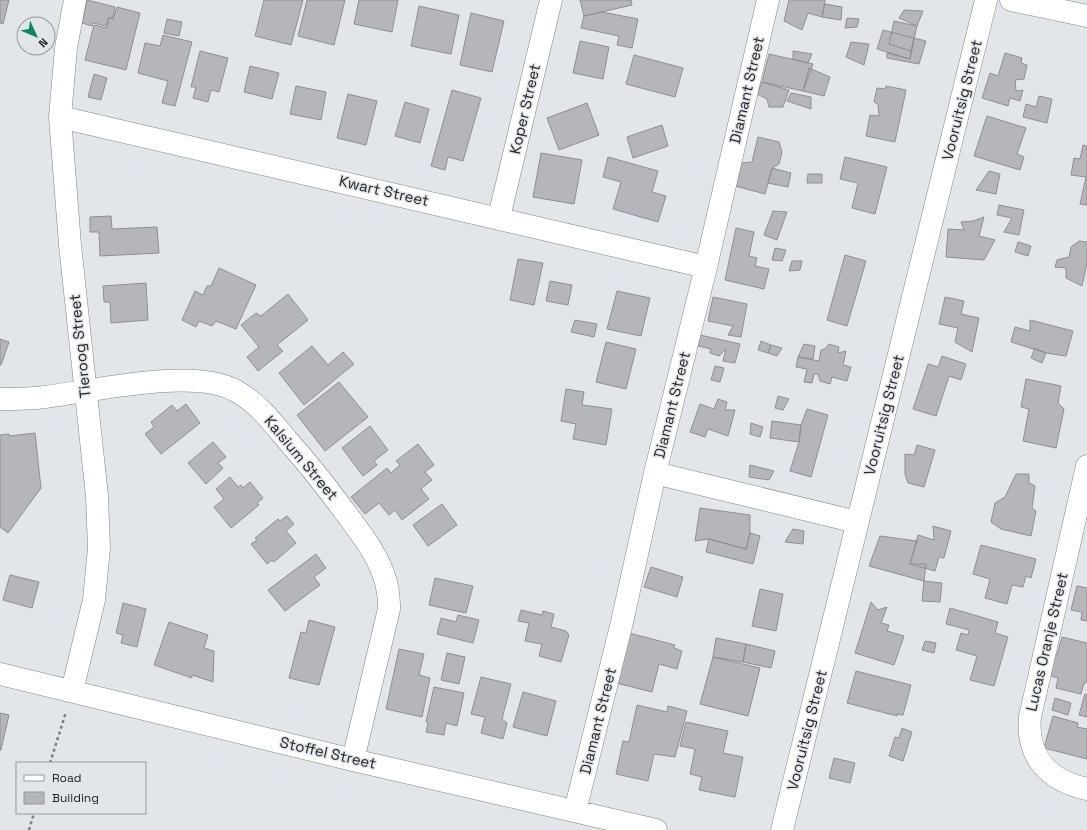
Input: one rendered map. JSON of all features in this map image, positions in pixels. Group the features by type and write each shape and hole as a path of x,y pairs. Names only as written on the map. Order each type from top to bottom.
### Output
{"street":[{"name":"Tieroog Street","path":"72,691 94,600 98,548 97,496 84,392 60,116 66,48 75,0"},
{"name":"Koper Street","path":"499,217 551,0"},
{"name":"Diamant Street","path":"575,810 622,622 655,474 706,267 768,0"},
{"name":"Vooruitsig Street","path":"782,830 986,0"},
{"path":"1011,0 1087,16"},
{"name":"Kwart Street","path":"60,116 499,217 706,267"},
{"name":"Kalsium Street","path":"0,399 43,398 168,380 205,381 235,390 245,396 266,414 322,481 370,547 382,569 387,584 389,603 385,630 354,760"},
{"name":"Lucas Oranje Street","path":"1087,466 1028,730 1033,751 1042,764 1055,777 1075,786 1087,789"},
{"path":"655,474 857,522"},
{"name":"Stoffel Street","path":"0,674 354,760 656,830"}],"path":[{"path":"50,762 72,691"},
{"path":"29,830 34,814"}],"building":[{"path":"0,0 9,0 3,24 0,23"},
{"path":"87,0 115,7 113,18 109,17 106,26 93,23 92,26 82,23"},
{"path":"264,0 303,0 291,45 255,36"},
{"path":"307,0 345,0 334,45 298,36"},
{"path":"359,0 398,0 392,32 354,24"},
{"path":"580,0 631,0 632,5 584,16"},
{"path":"789,0 825,0 822,17 808,13 802,30 784,21"},
{"path":"825,4 842,7 841,20 822,17"},
{"path":"419,6 459,15 451,54 411,46"},
{"path":"117,7 140,13 126,70 85,60 94,25 107,28 109,18 113,19"},
{"path":"904,10 923,11 917,26 899,18"},
{"path":"602,12 638,19 632,48 617,45 619,36 581,28 584,16"},
{"path":"471,13 504,21 492,72 460,65"},
{"path":"847,18 859,19 857,27 845,28"},
{"path":"167,19 182,22 179,36 164,33"},
{"path":"894,21 917,26 911,51 889,44"},
{"path":"883,30 914,38 910,59 877,49"},
{"path":"163,35 192,42 175,106 162,103 168,81 138,73 145,43 160,46"},
{"path":"914,38 926,41 919,64 887,58 887,53 910,59"},
{"path":"580,41 609,47 603,79 573,73"},
{"path":"851,42 869,44 864,65 846,57"},
{"path":"200,51 228,58 219,92 211,90 208,102 193,98 196,87 191,87"},
{"path":"793,51 812,54 808,63 793,59"},
{"path":"1005,53 1022,58 1021,63 1027,65 1024,79 1015,80 1016,91 1023,90 1020,101 1010,98 1008,106 982,98 990,73 998,76"},
{"path":"769,54 813,64 803,91 762,82"},
{"path":"634,55 683,68 675,97 626,84"},
{"path":"250,66 279,73 272,99 244,92"},
{"path":"809,68 830,77 824,96 803,91"},
{"path":"94,74 107,78 101,100 88,97"},
{"path":"762,82 789,90 783,107 769,107 767,99 757,94"},
{"path":"296,86 326,92 321,120 290,114"},
{"path":"886,86 906,90 895,142 866,136 870,115 879,116 878,104 874,102 877,88 885,89"},
{"path":"452,90 481,98 463,161 448,157 445,170 431,166"},
{"path":"791,93 811,97 811,109 787,101"},
{"path":"348,94 377,101 366,145 337,138"},
{"path":"1039,96 1052,99 1047,123 1023,117 1026,104 1036,107"},
{"path":"405,102 429,109 420,143 395,136"},
{"path":"587,103 599,135 559,150 547,118"},
{"path":"987,116 1026,128 1017,154 1024,157 1020,170 974,156"},
{"path":"662,125 668,146 633,158 627,137"},
{"path":"758,137 779,142 782,152 779,164 772,168 765,194 735,186 741,163 752,162"},
{"path":"1083,145 1087,146 1087,205 1080,204 1086,177 1071,175 1074,158 1080,159"},
{"path":"541,153 582,160 574,204 533,197"},
{"path":"608,157 658,171 652,192 666,196 658,222 613,209 621,182 603,177"},
{"path":"845,157 887,167 875,214 852,208 858,183 840,179"},
{"path":"772,168 791,173 788,187 768,183"},
{"path":"989,171 1000,174 996,194 976,190"},
{"path":"808,174 822,174 822,183 807,183"},
{"path":"999,205 1024,210 1019,235 1004,232 1012,218 997,215"},
{"path":"773,211 787,212 777,240 764,235"},
{"path":"111,216 112,229 157,227 159,253 100,256 99,232 90,232 90,217"},
{"path":"984,217 979,236 995,240 984,260 946,257 948,229 964,230 961,222 973,221"},
{"path":"736,228 754,232 749,256 757,258 755,266 769,269 764,289 725,280"},
{"path":"1079,241 1087,242 1087,264 1082,286 1066,278 1066,268 1055,267 1057,260 1069,257 1071,247"},
{"path":"1018,242 1031,246 1028,256 1015,252"},
{"path":"775,248 786,250 782,261 772,260"},
{"path":"845,255 866,261 847,326 827,320"},
{"path":"518,259 543,263 534,305 510,300"},
{"path":"792,261 802,261 800,270 789,271"},
{"path":"219,268 256,285 236,329 216,321 212,326 199,321 196,327 182,320 195,291 203,295 207,286 211,286"},
{"path":"550,281 572,285 568,305 546,301"},
{"path":"146,283 148,320 111,323 110,302 104,302 103,286"},
{"path":"617,291 650,298 641,336 607,329"},
{"path":"288,294 308,320 277,345 283,351 258,371 247,357 259,347 241,325 256,313 261,316"},
{"path":"713,297 747,304 741,337 728,335 733,326 708,321"},
{"path":"945,297 964,301 961,314 979,318 972,352 955,342 958,328 939,324"},
{"path":"575,320 597,324 594,337 571,332"},
{"path":"1030,320 1073,331 1066,356 1046,353 1011,342 1015,327 1030,331"},
{"path":"700,335 740,344 735,363 723,361 726,349 719,356 710,353 711,349 698,346"},
{"path":"0,339 9,342 1,365 0,365"},
{"path":"761,341 771,345 768,353 758,350"},
{"path":"606,342 636,349 626,389 596,382"},
{"path":"804,344 815,346 813,359 798,357"},
{"path":"829,344 839,347 838,353 846,351 843,365 851,367 847,381 832,377 830,384 820,381 818,374 814,374 812,383 804,382 807,369 796,367 798,357 819,361 821,350 825,349"},
{"path":"771,345 782,348 777,356 768,353"},
{"path":"312,346 328,365 343,352 354,364 304,405 279,373"},
{"path":"1035,348 1046,353 1042,363 1031,358"},
{"path":"942,356 966,364 961,380 949,376 936,416 913,409 928,364 938,367"},
{"path":"715,366 724,368 720,382 711,380"},
{"path":"1026,379 1061,386 1058,403 1064,409 1056,448 1023,441 1029,409 1021,407"},
{"path":"339,382 368,417 325,451 297,415"},
{"path":"566,389 584,392 582,405 612,409 606,445 573,439 576,424 561,421"},
{"path":"778,396 789,399 783,410 775,408"},
{"path":"718,399 727,402 725,410 735,410 728,436 708,429 705,437 690,432 700,404 714,409"},
{"path":"186,404 200,423 161,454 145,434 154,427 151,422 172,405 177,411"},
{"path":"807,409 828,415 811,477 790,471 799,442 801,425"},
{"path":"772,421 801,425 799,442 770,438"},
{"path":"751,423 763,427 760,437 750,434"},
{"path":"370,426 388,450 374,461 377,465 363,476 342,448"},
{"path":"35,433 41,488 8,533 0,527 0,435 9,434 9,436"},
{"path":"213,442 226,457 218,463 223,468 206,484 188,463"},
{"path":"418,444 434,465 425,472 432,480 421,489 429,499 402,520 395,510 389,515 379,503 365,514 351,497 387,468 391,473 400,465 396,461"},
{"path":"917,445 935,450 924,487 908,483 905,474 905,454 914,455"},
{"path":"750,465 774,471 769,480 749,477"},
{"path":"1016,474 1029,474 1029,483 1035,486 1032,508 1036,511 1031,536 1001,529 991,522 995,503 1005,497"},
{"path":"230,477 238,487 241,485 243,488 250,482 263,498 257,503 259,505 231,528 214,507 224,499 216,489"},
{"path":"442,504 457,525 428,546 413,525"},
{"path":"700,508 750,515 750,533 746,549 709,539 695,541"},
{"path":"287,516 294,524 286,531 296,543 274,562 272,560 267,564 251,544 257,540 255,538 278,519 280,521"},
{"path":"933,526 951,531 944,558 939,557 935,571 910,564 918,535 934,540"},
{"path":"793,529 804,531 803,544 785,542"},
{"path":"750,533 760,536 753,564 706,552 709,539 746,549"},
{"path":"880,536 917,541 910,564 926,564 924,581 869,566"},
{"path":"981,545 1036,559 1031,578 1026,576 1023,587 1012,585 1007,604 985,598 990,579 973,574"},
{"path":"316,554 326,568 314,577 320,585 285,611 268,590"},
{"path":"651,567 683,577 677,597 644,587"},
{"path":"10,575 39,582 32,608 3,600"},
{"path":"435,578 473,586 466,613 429,605"},
{"path":"924,581 942,583 940,602 922,601"},
{"path":"1077,586 1087,588 1087,621 1081,620 1082,612 1071,610"},
{"path":"760,589 783,594 776,631 752,626"},
{"path":"871,602 878,610 887,607 881,623 889,625 887,631 904,636 894,665 855,653"},
{"path":"123,603 146,609 137,647 121,643 123,635 116,633"},
{"path":"950,608 998,622 995,633 1008,637 994,686 970,680 977,656 956,650 961,633 968,635 969,630 946,624"},
{"path":"521,610 542,615 543,611 554,614 551,627 566,631 569,635 561,662 539,656 542,644 525,641 529,623 518,621"},
{"path":"458,615 479,620 473,643 437,634 441,618 456,622"},
{"path":"309,620 335,627 319,685 289,678 301,632 306,633"},
{"path":"169,622 208,635 204,648 214,651 213,682 192,675 192,678 154,665"},
{"path":"629,633 675,645 674,648 682,651 677,669 659,664 652,692 616,683"},
{"path":"1062,637 1087,643 1087,681 1084,683 1081,694 1056,688 1058,678 1044,674 1050,653 1057,655"},
{"path":"716,638 746,644 743,662 713,657"},
{"path":"925,641 936,643 934,653 922,650"},
{"path":"746,644 775,651 771,668 743,662"},
{"path":"399,649 424,654 419,675 430,678 422,717 386,709"},
{"path":"447,653 465,657 459,684 441,680"},
{"path":"713,657 760,668 748,716 700,704"},
{"path":"856,671 911,685 903,715 897,714 897,716 847,703"},
{"path":"481,677 511,684 502,719 507,723 503,739 481,733 485,717 471,714"},
{"path":"434,687 464,693 457,726 446,723 444,735 426,732 428,723 426,722"},
{"path":"523,692 556,701 547,736 513,727"},
{"path":"1085,694 1087,695 1087,717 1079,715"},
{"path":"1055,698 1071,703 1068,715 1052,710"},
{"path":"637,705 667,712 668,706 687,711 675,757 654,754 648,781 616,774 623,741 629,742"},
{"path":"0,713 9,715 1,750 0,750"},
{"path":"1053,716 1078,723 1077,727 1087,729 1087,759 1044,748"},
{"path":"686,722 728,731 723,753 743,757 735,797 699,790 702,777 690,774 695,749 680,746"},
{"path":"902,728 912,732 903,761 889,756 895,737 899,738"},
{"path":"834,758 855,763 850,783 829,778"}]}
